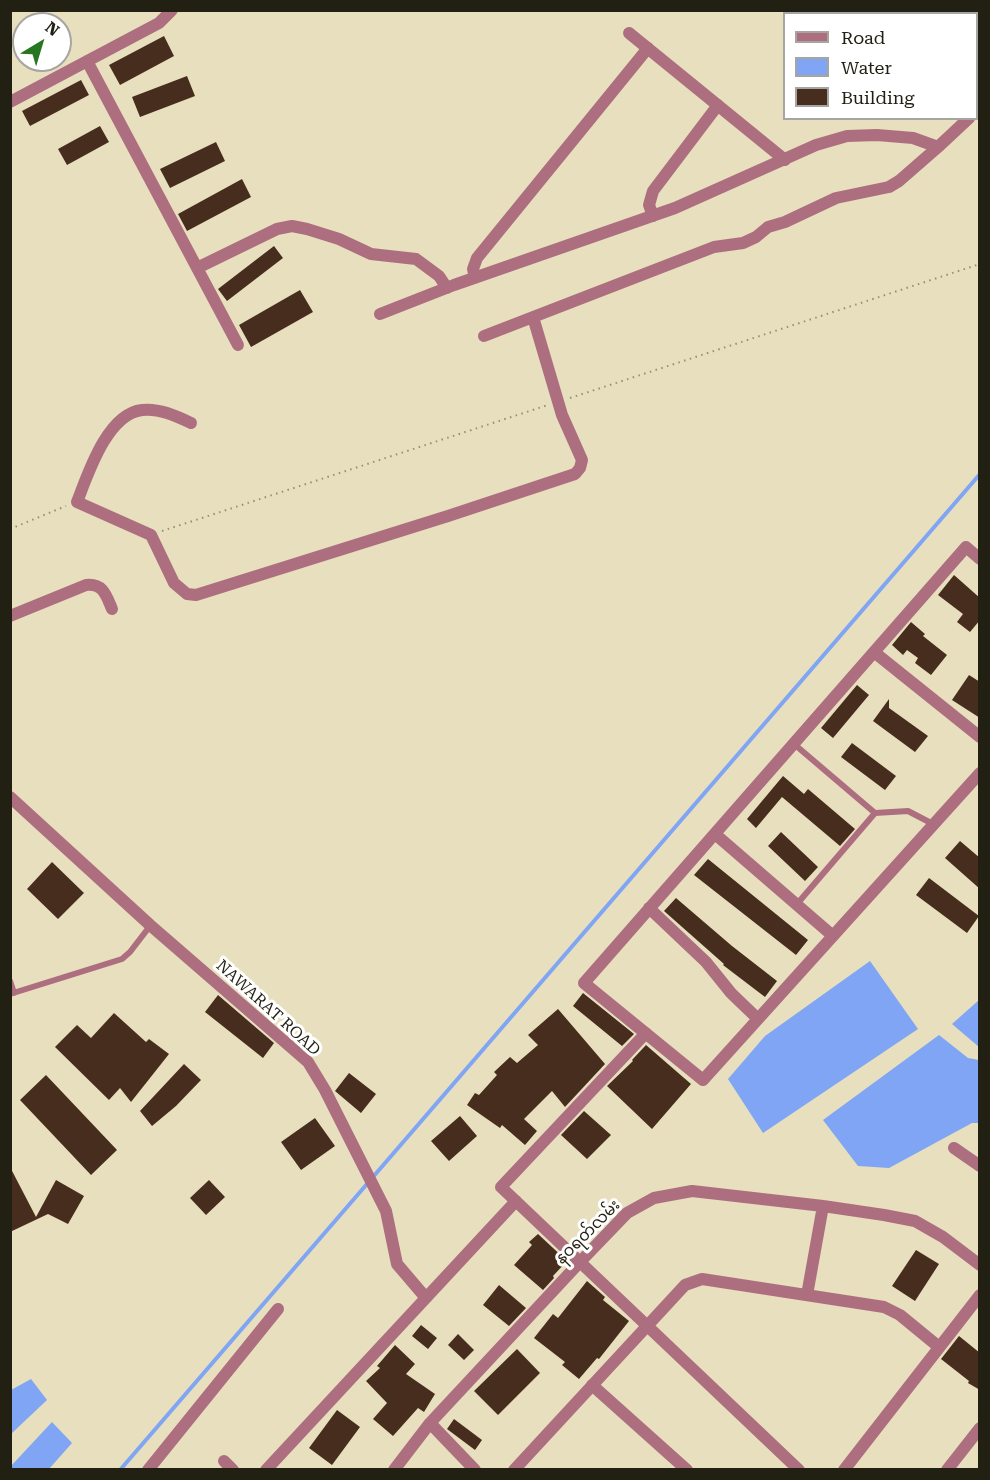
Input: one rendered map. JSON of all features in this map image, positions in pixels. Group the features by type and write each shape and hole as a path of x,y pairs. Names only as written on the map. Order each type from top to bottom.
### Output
{"street":[{"path":"10,102 159,24 172,10"},
{"path":"629,33 785,160"},
{"path":"475,278 473,269 477,258 648,48"},
{"path":"87,61 238,345"},
{"path":"652,216 649,205 653,192 718,105"},
{"path":"484,336 714,247 743,243 756,237 768,227 836,198 889,187 899,181 967,120"},
{"path":"380,314 722,189 816,145 847,136 877,135 913,138 938,147"},
{"path":"197,268 277,229 292,226 339,239 371,254 416,259 440,276 447,288"},
{"path":"191,423 158,411 143,410 130,413 118,422 105,440 77,502 151,535 174,583 187,594 196,595 575,474 582,460 562,415 533,317"},
{"path":"980,559 966,547 584,983 703,1080 980,773"},
{"path":"10,616 86,585 99,586 104,591 112,609"},
{"path":"874,652 980,737"},
{"name":"NAWARAT ROAD","path":"10,797 150,925 308,1062 386,1211 397,1264 426,1298"},
{"path":"715,834 833,936"},
{"path":"649,908 706,962 731,993 758,1019"},
{"path":"646,1033 501,1187 799,1470"},
{"path":"954,1148 980,1166"},
{"name":"နဝရတ်လမ်း","path":"394,1470 430,1423 580,1262 627,1213 654,1198 692,1191 823,1206 915,1221 944,1237 980,1265"},
{"path":"266,1470 516,1201"},
{"path":"807,1295 823,1206"},
{"path":"513,1470 685,1285 702,1279 884,1308 900,1315 939,1347"},
{"path":"844,1470 980,1295"},
{"path":"148,1470 278,1309"},
{"path":"592,1384 687,1470"},
{"path":"430,1423 475,1470"},
{"path":"947,1470 980,1428"}],"lane":[{"path":"794,744 875,813 908,812 933,825"},
{"path":"797,904 875,813"},
{"path":"10,981 12,993 122,958 130,952 150,925"}],"path":[{"path":"10,529 77,502"}],"water":[{"path":"870,961 918,1029 763,1133 728,1079 765,1036"},
{"path":"979,1000 979,1047 952,1024"},
{"path":"939,1035 968,1058 979,1060 979,1123 972,1123 889,1168 858,1166 823,1120"},
{"path":"31,1379 47,1400 11,1434 11,1390"},
{"path":"52,1422 72,1443 49,1469 11,1469 11,1466"}],"building":[{"path":"164,36 174,56 120,85 109,65"},
{"path":"187,76 195,96 140,117 132,97"},
{"path":"81,80 89,95 30,126 22,111"},
{"path":"100,126 109,142 67,165 58,149"},
{"path":"216,142 225,161 170,188 160,169"},
{"path":"242,179 251,197 187,231 178,214"},
{"path":"274,246 283,258 227,301 218,289"},
{"path":"300,290 313,312 251,347 239,325"},
{"path":"954,575 980,598 980,620 970,632 957,622 963,614 938,595"},
{"path":"911,622 925,634 923,636 947,655 931,675 915,663 918,658 907,650 903,655 892,645"},
{"path":"969,675 980,682 980,718 952,700"},
{"path":"857,685 869,695 833,738 821,728"},
{"path":"889,699 889,708 928,736 915,752 873,721"},
{"path":"852,743 896,776 885,790 841,757"},
{"path":"783,776 804,794 808,789 855,829 840,846 782,797 756,828 747,819"},
{"path":"781,832 818,867 805,881 768,846"},
{"path":"960,841 980,858 980,889 945,858"},
{"path":"708,859 808,940 796,955 694,875"},
{"path":"52,862 84,893 58,919 27,889"},
{"path":"929,878 979,916 967,933 916,895"},
{"path":"676,898 777,981 765,997 723,965 664,911"},
{"path":"583,993 634,1034 622,1046 573,1006"},
{"path":"218,995 274,1043 263,1058 205,1012"},
{"path":"558,1009 605,1064 565,1107 552,1091 524,1119 537,1131 525,1145 502,1125 500,1128 467,1105 475,1093 479,1095 497,1075 494,1072 510,1057 517,1063 538,1045 528,1035"},
{"path":"114,1013 146,1042 149,1039 169,1054 131,1102 120,1088 109,1100 55,1047 77,1025 91,1038"},
{"path":"646,1045 691,1084 652,1129 607,1086"},
{"path":"184,1064 201,1080 176,1106 152,1126 140,1111"},
{"path":"349,1073 376,1094 361,1113 335,1091"},
{"path":"46,1075 117,1150 91,1175 20,1100"},
{"path":"584,1111 611,1135 587,1159 561,1135"},
{"path":"460,1116 477,1136 449,1161 431,1141"},
{"path":"315,1118 335,1146 301,1170 281,1142"},
{"path":"10,1167 36,1217 56,1180 84,1196 68,1224 48,1214 10,1232"},
{"path":"209,1180 225,1197 206,1215 190,1198"},
{"path":"538,1234 567,1261 543,1290 514,1265 532,1245 529,1242"},
{"path":"916,1250 939,1264 915,1301 892,1286"},
{"path":"587,1281 605,1297 603,1300 629,1321 599,1359 597,1358 579,1379 562,1365 565,1362 534,1338 553,1314 558,1318"},
{"path":"499,1285 526,1308 509,1326 483,1305"},
{"path":"421,1325 437,1338 428,1349 412,1336"},
{"path":"458,1334 474,1350 464,1360 448,1345"},
{"path":"959,1336 980,1353 980,1390 968,1383 969,1381 941,1359"},
{"path":"395,1345 415,1364 406,1374 435,1394 424,1412 418,1408 393,1436 373,1419 387,1403 366,1381 380,1368 377,1366"},
{"path":"517,1349 540,1373 498,1415 474,1391"},
{"path":"337,1410 360,1427 332,1465 309,1448"},
{"path":"454,1419 482,1440 475,1450 447,1429"}],"waterway":[{"path":"120,1470 980,474"}]}
